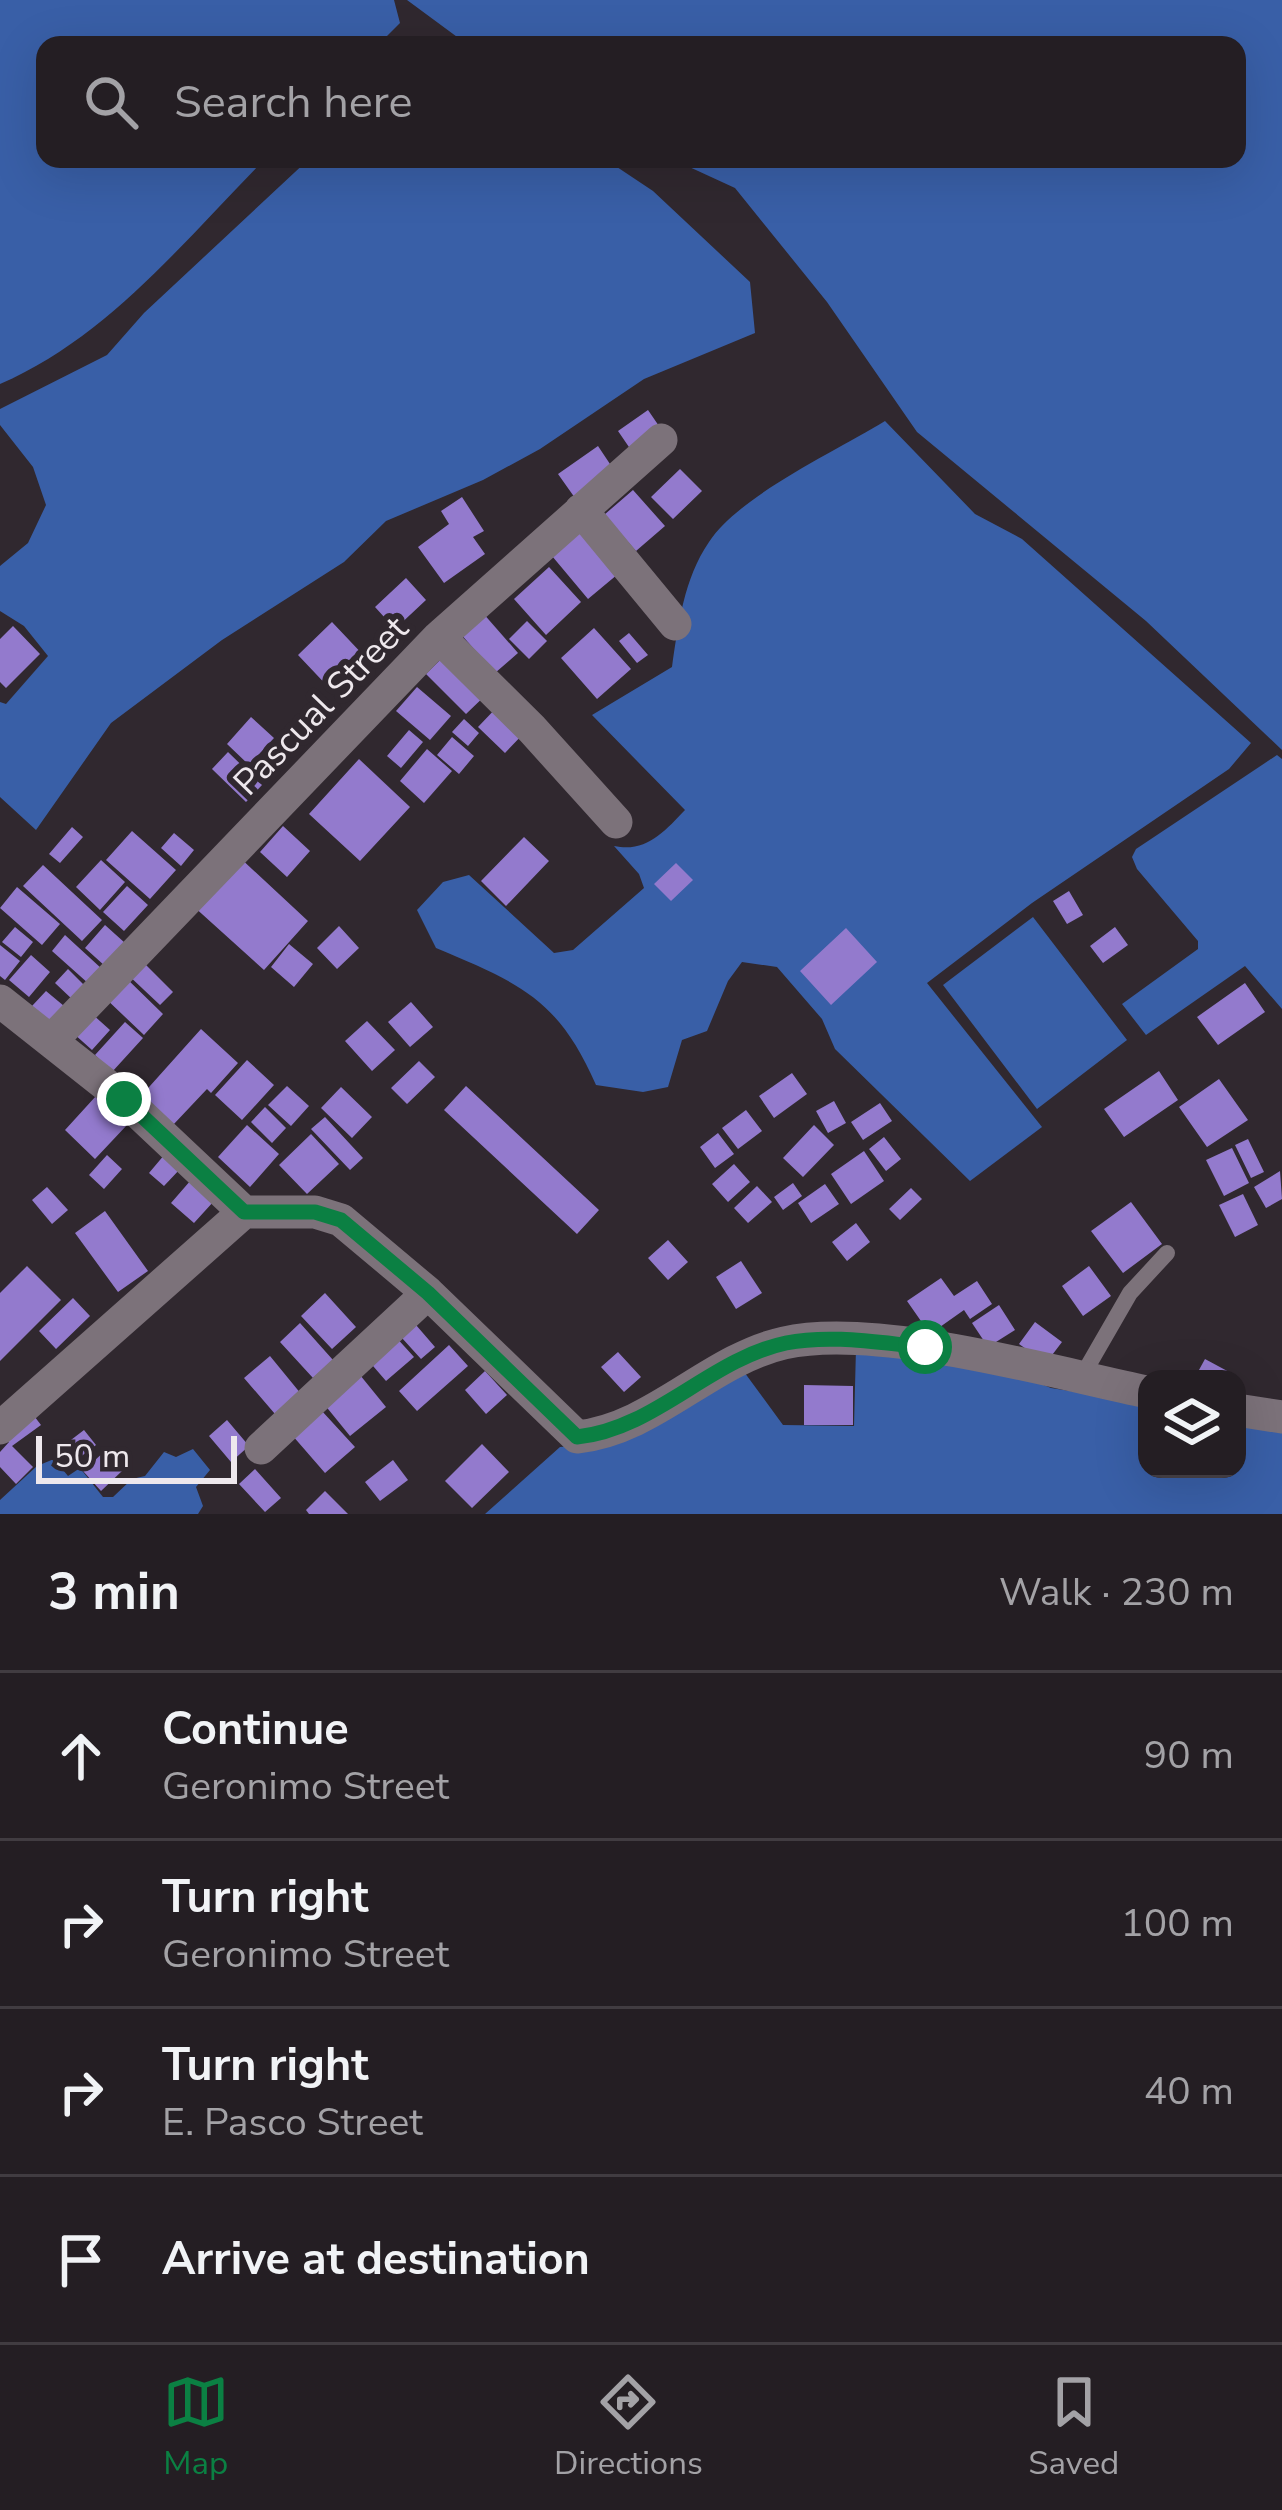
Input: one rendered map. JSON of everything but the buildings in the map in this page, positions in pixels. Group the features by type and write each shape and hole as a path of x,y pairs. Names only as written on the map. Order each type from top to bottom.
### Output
{"street":[{"name":"Pascual Street","path":"52,1040 439,637 661,440"},
{"path":"581,510 675,624"},
{"path":"439,637 532,728 616,822"},
{"path":"0,1001 124,1099 244,1212"},
{"path":"0,1428 244,1212 315,1212 341,1220 428,1293 577,1437 609,1434 749,1355 784,1343 817,1339 925,1347 1138,1390"},
{"path":"261,1448 428,1293"},
{"path":"1246,1411 1282,1417"}],"lane":[{"path":"1081,1378 1130,1293 1167,1253"}],"water":[{"path":"0,0 394,0 400,23 387,36 36,36 36,168 256,168 110,314 39,364 0,384"},
{"path":"407,0 1282,0 1282,750 1146,621 917,432 827,302 735,188 692,168 1246,168 1246,36 456,36"},
{"path":"299,168 618,168 653,191 750,282 755,333 644,379 540,449 483,480 386,521 344,562 222,640 111,723 36,830 0,797 0,702 6,704 48,656 24,626 0,611 0,566 28,543 46,505 33,467 0,425 0,409 107,355 144,313"},
{"path":"885,421 975,514 1022,539 1251,743 1229,769 1032,903 927,983 1042,1127 970,1181 835,1049 822,1019 777,967 742,962 728,981 707,1031 682,1040 668,1087 643,1092 596,1085 551,1013 513,984 436,948 417,910 443,882 469,875 554,953 573,950 644,888 639,874 614,846 645,843 685,810 592,715 672,667 694,571 723,525 765,491"},
{"path":"1277,755 1282,759 1282,1009 1245,966 1146,1035 1122,1004 1198,949 1198,941 1132,857 1136,849"},
{"path":"1033,917 1127,1040 1037,1109 943,985"},
{"path":"856,1348 1009,1371 1051,1388 1138,1402 1138,1478 1246,1478 1246,1418 1282,1424 1282,1514 485,1514 560,1447 611,1443 739,1365 783,1425 854,1426"},
{"path":"193,1449 210,1470 196,1487 203,1506 198,1514 0,1514 0,1500 37,1466 54,1459 68,1476 80,1468 103,1497 113,1497 132,1479 145,1476 164,1452 176,1457"}],"route":[{"path":"124,1099 244,1212 315,1212 341,1220 428,1293 577,1437 609,1434 749,1355 784,1343 853,1340 925,1347"}]}
